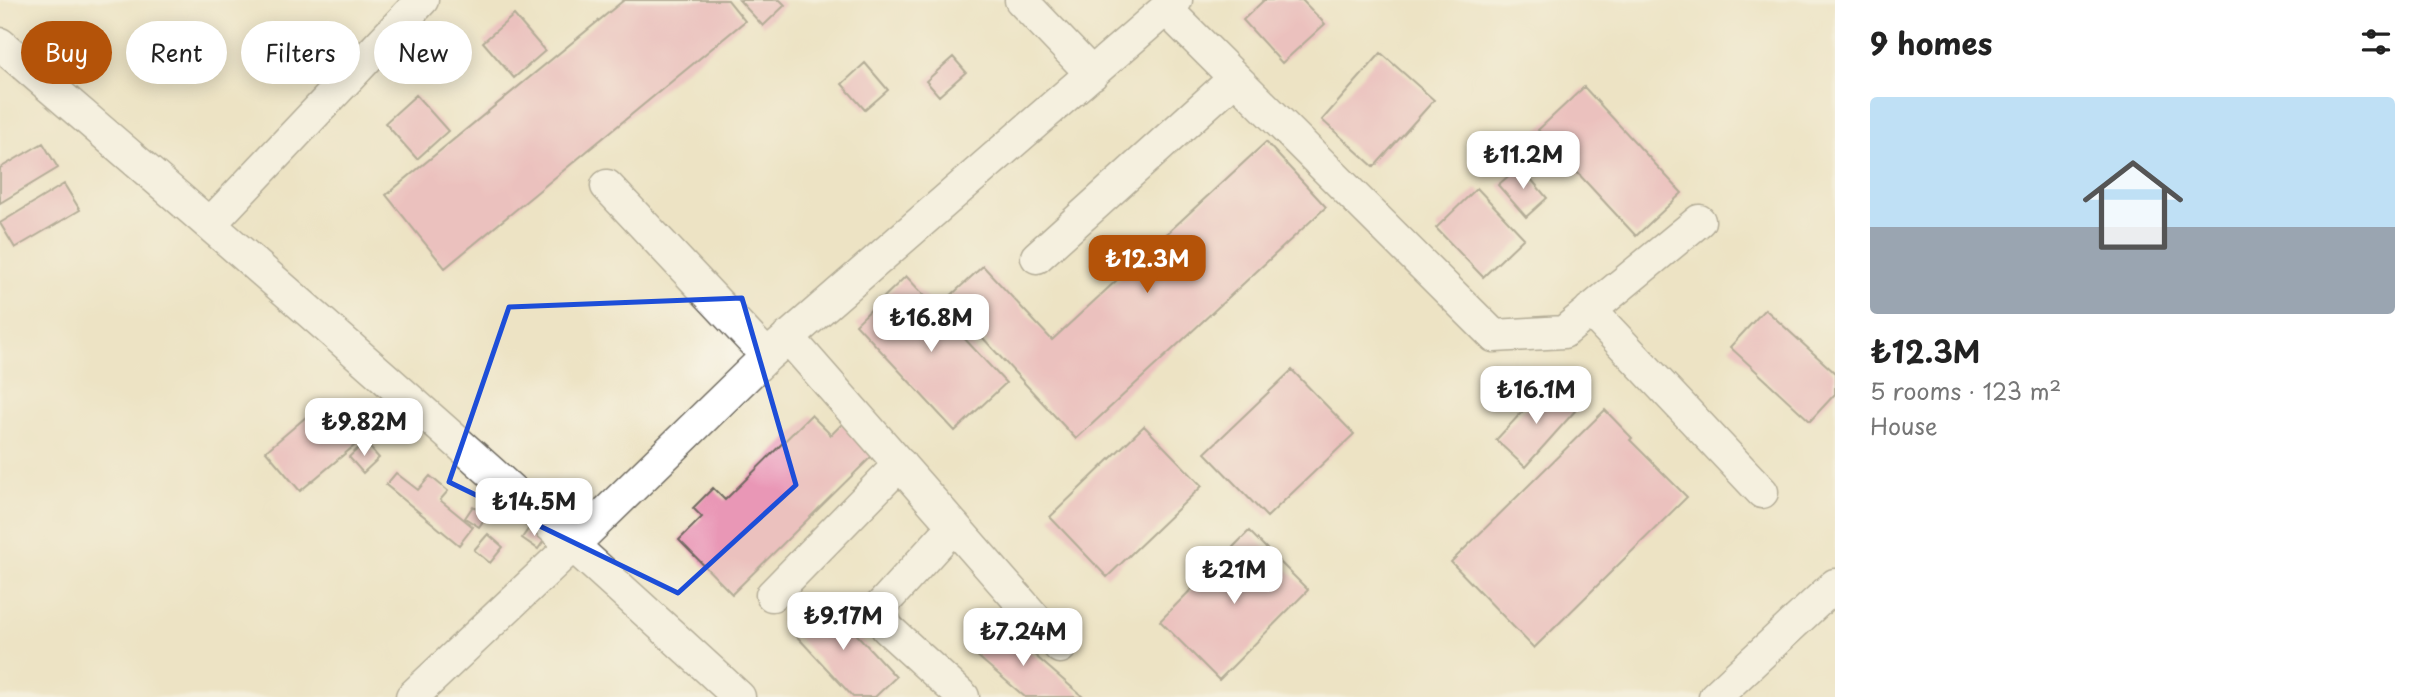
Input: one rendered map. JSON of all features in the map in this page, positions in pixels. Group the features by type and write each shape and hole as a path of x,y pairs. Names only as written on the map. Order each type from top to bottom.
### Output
{"lane":[{"path":"210,224 422,0"},
{"path":"1021,0 1093,74"},
{"path":"412,697 778,346 1171,5 1234,79 1494,336 1564,332 1699,221"},
{"path":"0,44 210,224 574,544 739,697"},
{"path":"1037,257 1234,79"},
{"path":"607,186 900,464 1060,648"},
{"path":"1590,310 1762,492"},
{"path":"772,595 900,464"},
{"path":"954,526 879,608 887,628 963,697"},
{"path":"1715,697 1835,585"}],"highlighted area":[{"path":"742,298 796,485 678,593 449,482 509,307"}],"building":[{"path":"624,0 728,0 745,21 445,268 386,195"},
{"path":"739,0 780,0 785,5 763,26"},
{"path":"1264,0 1302,0 1325,24 1282,63 1243,20"},
{"path":"514,15 545,51 514,78 483,42"},
{"path":"1381,53 1434,100 1374,167 1322,120"},
{"path":"953,57 966,72 939,96 926,81"},
{"path":"865,63 888,90 865,110 842,84"},
{"path":"1584,87 1682,193 1636,236 1538,130"},
{"path":"416,95 448,131 417,159 385,123"},
{"path":"1266,142 1326,207 1076,439 947,299 983,266 1052,340"},
{"path":"43,143 58,168 0,203 0,168"},
{"path":"1520,166 1547,198 1526,217 1498,185"},
{"path":"64,184 80,210 15,248 0,223"},
{"path":"1477,188 1524,238 1483,277 1436,228"},
{"path":"906,276 1006,383 955,431 856,324"},
{"path":"1765,309 1835,373 1835,394 1810,421 1730,347"},
{"path":"1292,370 1354,434 1267,517 1205,453"},
{"path":"1547,385 1575,411 1525,467 1496,440"},
{"path":"326,400 360,441 300,491 266,451"},
{"path":"1605,410 1632,438 1630,440 1687,497 1534,648 1451,562"},
{"path":"811,415 831,435 843,423 873,455 732,594 679,540 702,517 693,508 713,488 725,500"},
{"path":"1144,426 1202,486 1107,577 1050,517"},
{"path":"365,442 379,458 363,473 349,457"},
{"path":"396,473 418,490 430,476 448,491 440,500 473,527 459,545 386,485"},
{"path":"473,506 487,515 479,527 465,518"},
{"path":"529,528 545,539 538,549 522,538"},
{"path":"1249,531 1308,590 1219,680 1160,621"},
{"path":"488,534 503,547 490,563 474,550"},
{"path":"823,598 896,677 875,697 853,697 790,629"},
{"path":"1001,626 1083,697 1025,697 976,655"}]}
